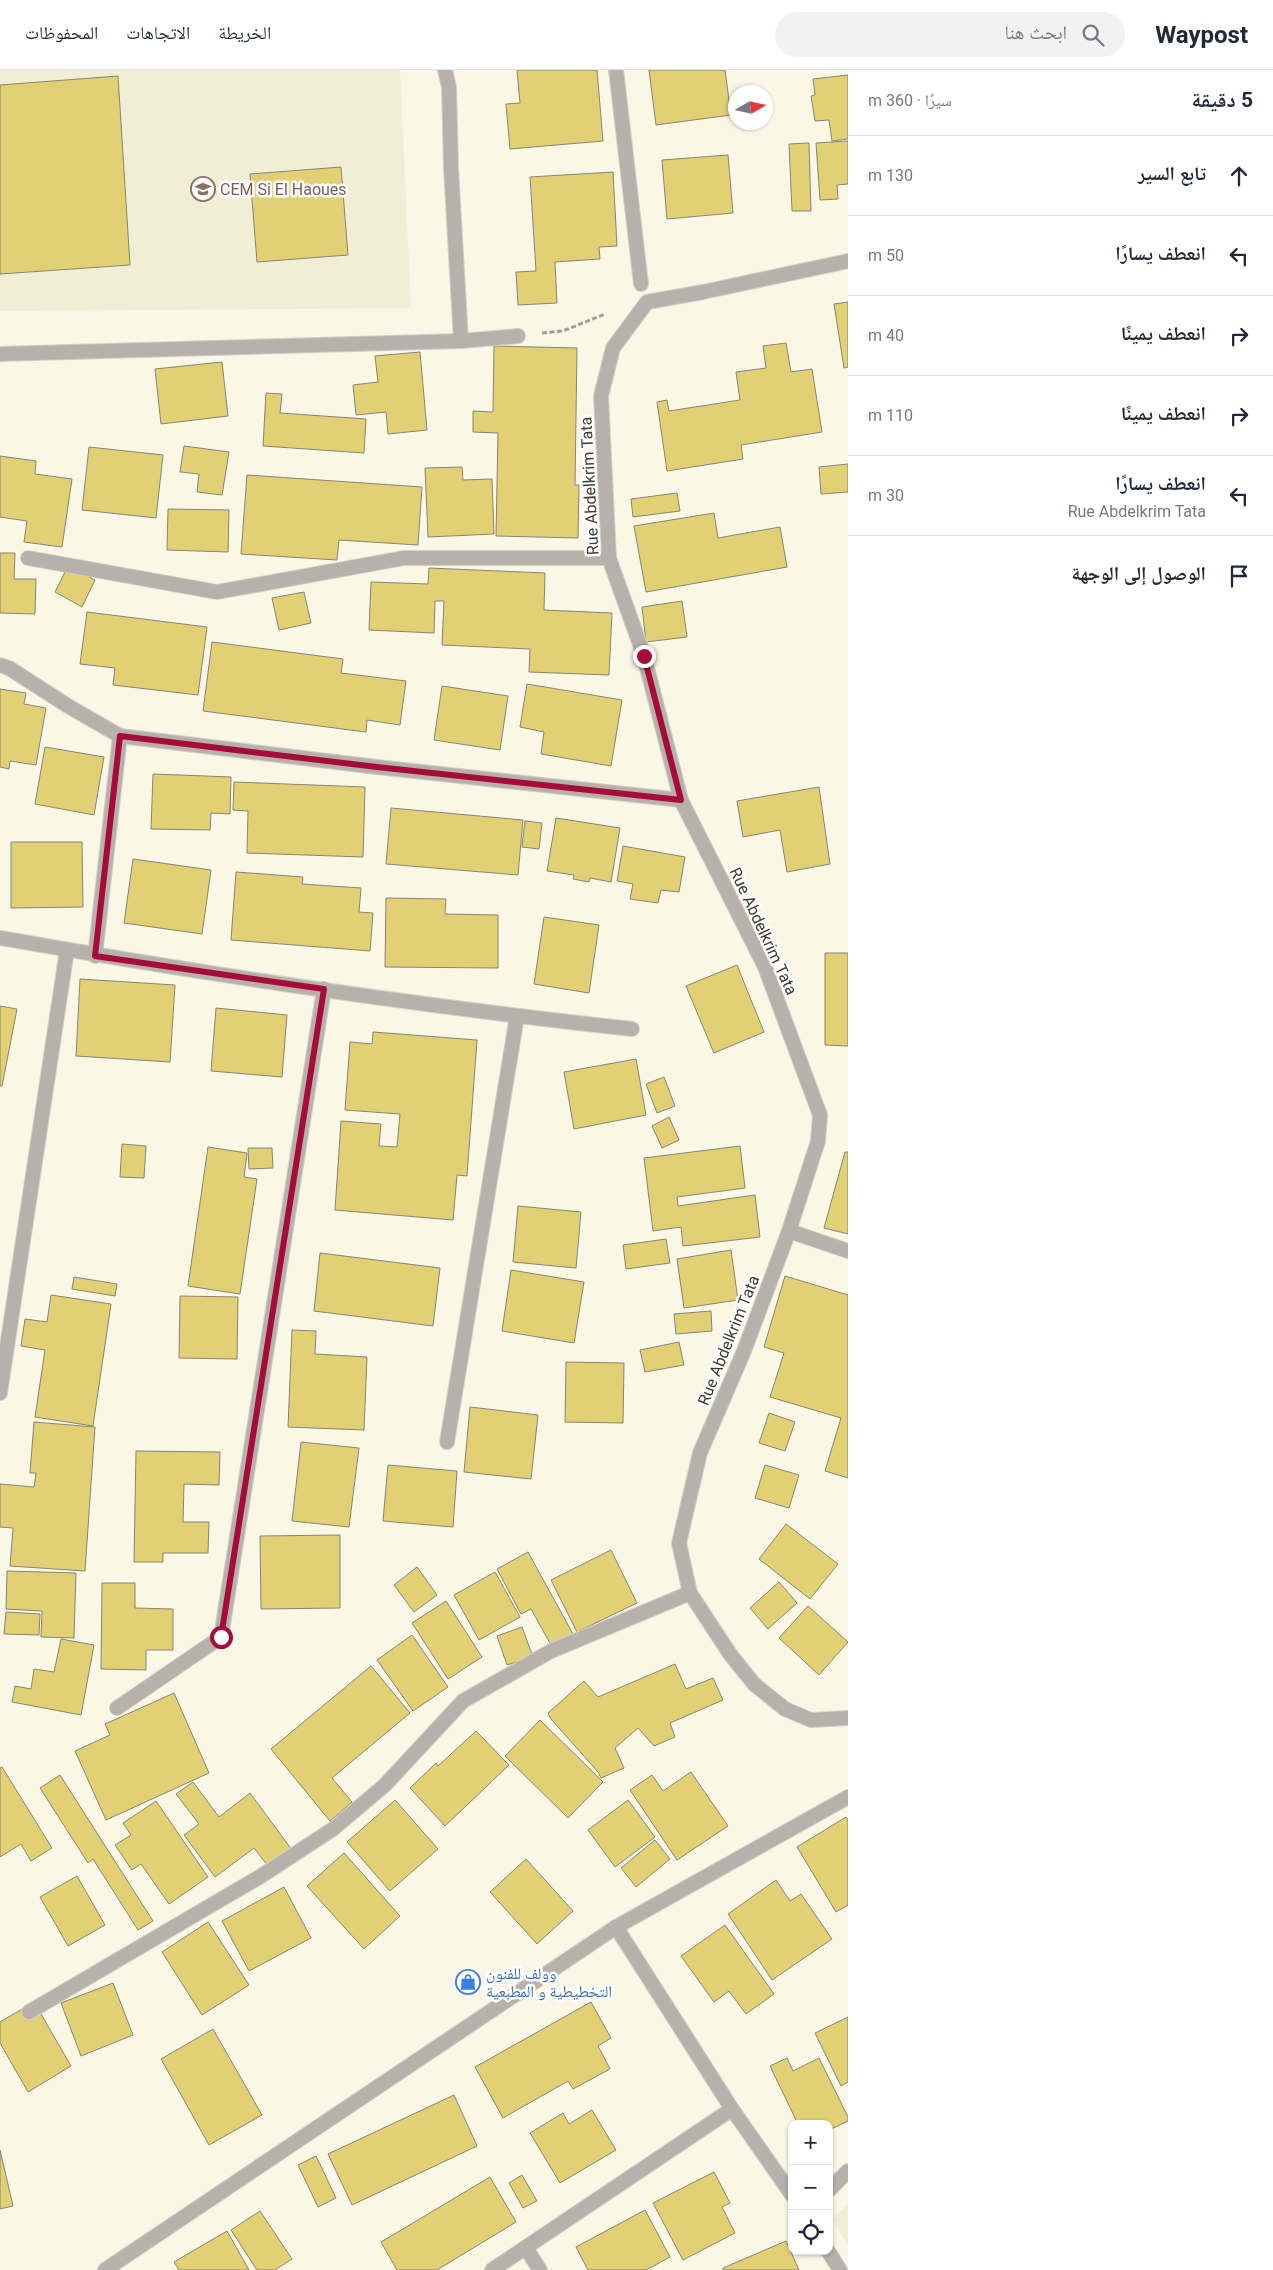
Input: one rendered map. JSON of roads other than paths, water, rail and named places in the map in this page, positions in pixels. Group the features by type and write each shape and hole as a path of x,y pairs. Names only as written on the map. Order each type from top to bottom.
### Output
{"street":[{"path":"445,70 449,86 450,168 461,341"},
{"path":"616,70 641,284"},
{"name":"Rue Abdelkrim Tata","path":"848,261 647,302 613,348 601,396 609,558 644,656 681,800 765,967 820,1115 818,1141 789,1231 744,1351 700,1453 679,1543 690,1593 730,1654 754,1684 784,1709 811,1720 848,1718"},
{"path":"0,354 461,341 518,336"},
{"path":"28,558 217,592 404,558 609,558"},
{"path":"0,665 10,668 68,706 120,736 387,768 681,800"},
{"path":"95,956 120,736"},
{"path":"0,938 95,956 324,989 517,1016 632,1029"},
{"path":"0,1393 67,950"},
{"path":"117,1708 221,1637 324,989"},
{"path":"447,1442 517,1016"},
{"path":"789,1231 848,1251"},
{"path":"29,2012 244,1886 333,1829 385,1785 463,1701 551,1651 690,1593"},
{"path":"105,2270 616,1927 848,1797"},
{"path":"616,1927 732,2109 788,2189"},
{"path":"492,2270 732,2109"},
{"path":"833,2186 848,2171"},
{"path":"526,2248 540,2270"},
{"path":"831,2255 840,2270"}],"place":[{"name":"CEM Si El Haoues","path":"203,189"},
{"name":"وولف للفنون التخطيطية و المطبعية","path":"468,1982"}]}
